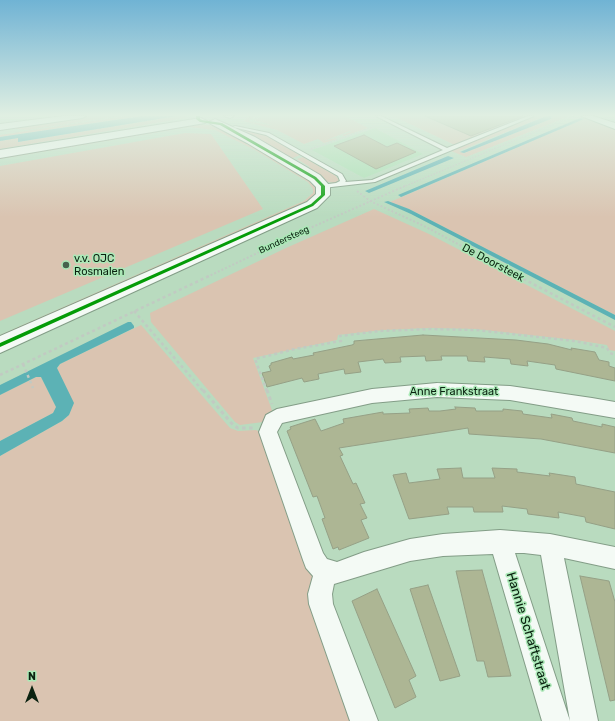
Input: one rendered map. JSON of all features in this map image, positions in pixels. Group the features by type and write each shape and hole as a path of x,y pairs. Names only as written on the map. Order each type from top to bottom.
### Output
{"street":[{"path":"0,154 24,150"},
{"path":"0,345 312,205 323,195 330,185 315,178 267,150"},
{"name":"Anne Frankstraat","path":"273,421 341,401 437,390 510,393 592,405 615,410"},
{"path":"273,421 268,432 314,560 319,567 326,571 337,573 364,563 410,550 443,545 500,541 550,545 582,550 615,558"},
{"name":"Hannie Schaftstraat","path":"500,541 556,721"},
{"path":"550,545 584,721"},
{"path":"326,571 320,594 321,604 364,721"}],"lane":[{"path":"295,150 340,175 343,181 330,185"},
{"path":"330,185 373,181 448,150"}],"path":[{"path":"304,155 309,153 305,151 309,150"},
{"name":"Bundersteeg","path":"0,375 370,201 493,150"},
{"name":"De Doorsteek","path":"370,201 424,226 615,327"},
{"path":"134,311 233,425 238,428 247,428 273,421 255,359 295,349 341,341 340,336 379,331 430,329 476,330 575,341 607,348 610,353 615,355"},
{"path":"23,364 33,388"}],"shaded area":[{"path":"39,150 55,150 0,159 0,156"},
{"name":"v.v. OJC Rosmalen","path":"92,150 222,150 263,209 0,321 0,166"},
{"path":"255,150 259,150 316,184 318,194 308,203 0,340 0,335 304,201 313,193 313,189 308,182"},
{"path":"275,150 291,150 300,155 290,159"},
{"path":"312,150 415,150 423,154 364,178"},
{"path":"462,150 459,151 464,153 473,150 485,150 466,157 451,151"},
{"path":"512,150 615,150 615,315 409,209 390,202"},
{"path":"303,157 336,176 339,180 335,183 328,182 306,169 310,167 297,159"},
{"path":"374,209 429,234 615,331 615,351 609,350 607,345 475,329 430,328 384,330 338,335 337,340 253,358 273,413 263,422 240,425 235,422 151,322 150,313 286,248"},
{"path":"141,325 230,428 238,431 256,430 262,433 310,565 351,721 0,721 0,456 62,421 69,415 73,403 57,369 60,364"},
{"path":"36,377 41,377 56,407 56,410 0,441 0,395"}],"water":[{"path":"466,150 473,150 464,153 460,152"},
{"path":"505,150 512,150 401,197 398,195"},
{"path":"448,156 454,158 369,193 365,191"},
{"path":"388,201 409,209 615,315 615,320 411,214 384,202"},
{"path":"128,322 131,322 134,328 60,364 57,368 74,403 69,415 62,421 0,456 0,441 53,413 56,407 41,377 36,377 0,395 0,385"}],"building":[{"path":"341,150 411,150 416,152 376,169"},
{"path":"423,335 516,340 548,344 572,350 571,348 595,352 599,360 609,362 609,366 615,368 615,381 556,369 555,365 527,361 528,366 511,364 510,359 484,357 485,362 468,361 467,356 441,356 442,360 426,361 425,356 400,357 401,362 385,363 383,359 358,362 361,372 345,374 344,369 318,374 319,379 304,382 302,378 267,387 262,373 271,371 269,366 271,363 292,357 293,359 314,355 313,353 352,345 354,344 354,341"},
{"path":"455,407 475,408 476,411 503,411 503,409 522,411 523,414 552,418 551,414 572,418 573,421 602,427 602,424 615,427 615,453 541,439 469,434 468,428 339,448 343,455 340,456 353,484 356,483 365,503 360,504 367,518 361,520 369,538 339,550 338,547 333,549 322,519 325,518 317,496 313,497 287,431 291,429 290,427 315,419 321,431 344,423 343,419 383,412 383,414 410,413 409,409 428,408 429,411 440,411 456,409"},
{"path":"461,468 463,478 495,478 492,468 517,469 517,472 550,476 549,473 575,477 576,484 615,492 615,529 586,522 585,517 558,512 559,518 528,514 527,509 502,506 503,512 474,512 473,507 447,507 449,514 409,519 393,475 406,473 409,483 440,479 437,469"},
{"path":"482,570 511,676 488,677 484,661 477,661 456,571"},
{"path":"580,576 609,581 615,602 615,700 610,701"},
{"path":"428,585 460,676 440,681 410,589"},
{"path":"377,589 416,676 409,680 416,697 395,708 352,601"}],"transit line":[{"path":"0,345 312,205 323,195 323,186 315,178 266,150"}],"place":[{"name":"v.v. OJC Rosmalen","path":"66,265"}]}
